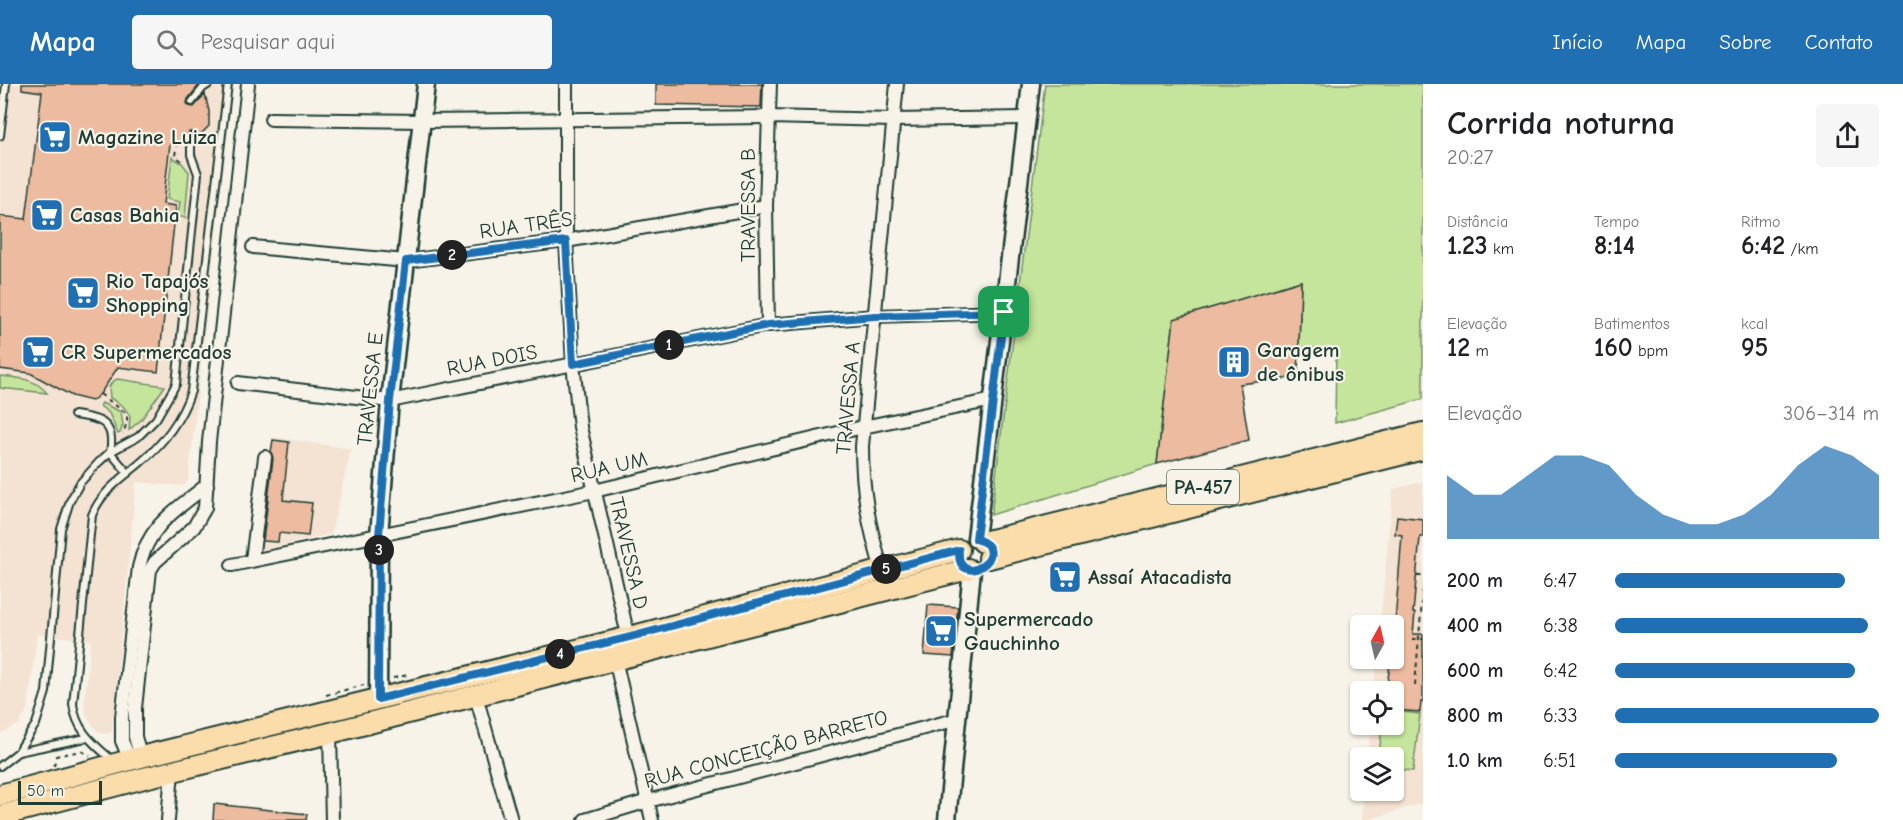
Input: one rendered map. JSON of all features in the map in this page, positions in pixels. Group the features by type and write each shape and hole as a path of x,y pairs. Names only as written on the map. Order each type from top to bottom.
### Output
{"main road":[{"name":"PA-457","path":"983,546 1423,433"},
{"name":"PA-457","path":"0,795 129,760 630,637 959,550 965,541 983,546 1423,449"},
{"name":"PA-457","path":"0,816 983,567 983,546"},
{"path":"959,550 960,561 970,569"}],"street":[{"path":"146,562 184,537 201,519 205,508 209,442 248,84"},
{"name":"TRAVESSA E","path":"378,699 379,535 390,401 426,84"},
{"name":"TRAVESSA D","path":"566,84 566,241 573,364 580,427 630,637"},
{"name":"TRAVESSA B","path":"768,325 766,206 770,84"},
{"name":"TRAVESSA A","path":"882,570 869,529 864,499 863,427 897,84"},
{"path":"983,546 993,400 1031,84"},
{"path":"271,119 423,121 768,117 893,120 1028,118"},
{"name":"RUA TRÊS","path":"253,247 406,261 566,241 766,206"},
{"name":"RUA DOIS","path":"237,383 390,401 768,325 875,316 1004,312"},
{"name":"RUA UM","path":"232,565 594,491 863,427 993,400"},
{"path":"252,560 264,457"},
{"path":"129,760 135,737 135,708 148,577 146,562 148,539 159,525 207,485"},
{"path":"947,820 970,569"},
{"path":"615,659 652,820"},
{"path":"476,696 511,820"},
{"name":"RUA CONCEIÇÃO BARRETO","path":"585,820 648,801 958,719"},
{"path":"330,733 332,820"},
{"path":"168,820 172,771"}],"lane":[{"path":"0,136 6,84"},
{"path":"192,102 209,84"},
{"path":"129,760 86,738 74,717 72,704 91,525 99,501 109,488 159,446 185,410 191,391 228,84"},
{"path":"0,766 18,752 36,724 46,693 63,521 70,501 80,483 110,452 138,437 156,419 176,384 198,174 191,155 191,137"},
{"path":"74,415 92,417 100,420 107,427 112,435 110,452 128,473"},
{"path":"18,752 86,738"}],"path":[{"path":"177,142 175,156 188,165"},
{"path":"100,394 127,414 126,430 122,436 124,439"},
{"path":"1417,576 1423,576"},
{"path":"1415,685 1423,589"},
{"path":"1412,639 1423,639"}],"shaded area":[{"path":"0,84 233,84 188,481 183,486 136,482 112,732 105,734 97,731 86,715 84,704 91,640 37,634 28,708 19,724 0,734"},
{"path":"272,437 351,449 331,534 258,551"},
{"path":"1423,482 1423,803 1362,820 1363,801 1404,801 1404,747 1368,747 1370,735 1404,735 1404,681 1375,681 1376,669 1404,669 1404,615 1381,615 1393,489"}],"green space":[{"path":"1045,84 1423,84 1423,399 1335,423 1336,350 1299,347 1301,281 1174,319 1157,464 991,515"},
{"path":"172,157 182,163 189,172 185,218 178,216 180,202 167,199"},
{"path":"0,376 32,382 47,393 0,388"},
{"path":"117,379 165,386 141,420 129,430 130,416 123,406 110,398 109,387"},
{"path":"102,403 121,412 123,425 120,433 118,434 109,413 100,406"},
{"path":"1404,712 1420,714 1413,771 1404,770 1404,747 1380,747 1381,735 1404,735"}],"building":[{"name":"Rio Tapajós Shopping","path":"22,84 200,84 187,103 194,107 205,94 209,111 209,126 202,133 196,135 189,132 186,139 170,144 163,204 176,206 158,372 118,367 100,394 92,401 72,396 30,373 0,369 0,216 26,219 42,92 22,89"},
{"path":"656,84 762,84 761,107 656,105"},
{"name":"Garagem de ônibus","path":"1301,281 1298,377 1240,384 1249,440 1157,464 1174,319"},
{"path":"273,440 289,442 283,500 312,503 308,536 279,533 278,542 263,541"},
{"path":"1397,516 1423,519 1423,537 1420,537 1413,613 1415,613 1413,634 1423,634 1423,702 1421,702 1420,712 1404,711 1404,681 1388,681 1389,669 1404,669 1404,615 1396,615 1402,535 1395,534"},
{"name":"Supermercado Gauchinho","path":"928,605 958,607 953,657 924,655"},
{"path":"214,804 307,814 306,820 213,820"}],"place":[{"name":"Magazine Luiza","path":"55,137"},
{"name":"Casas Bahia","path":"47,215"},
{"name":"Rio Tapajós Shopping","path":"83,293"},
{"name":"CR Supermercados","path":"38,352"},
{"name":"Garagem de ônibus","path":"1234,362"},
{"name":"Assaí Atacadista","path":"1065,577"},
{"name":"Supermercado Gauchinho","path":"941,631"}],"route":[{"path":"566,241 573,364 768,325 875,316 1004,312 976,539 986,544 989,551 989,558 983,567 972,570 965,567 960,561 959,550 630,637 378,699 379,535 390,401 406,261 566,241"}]}
